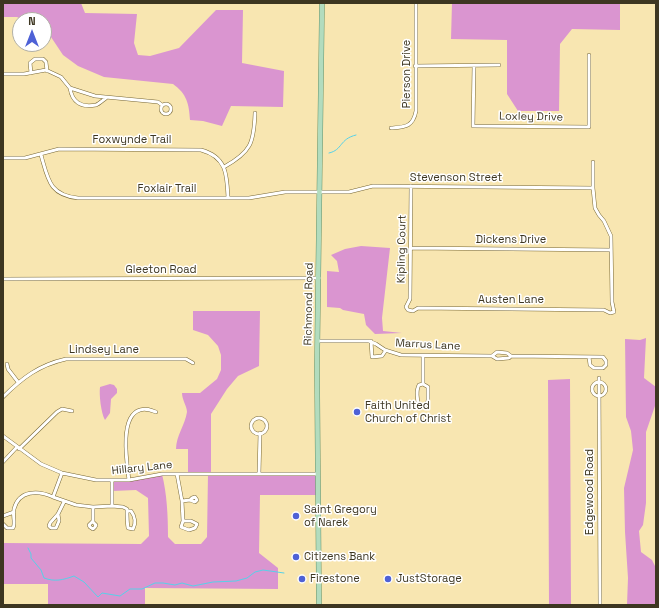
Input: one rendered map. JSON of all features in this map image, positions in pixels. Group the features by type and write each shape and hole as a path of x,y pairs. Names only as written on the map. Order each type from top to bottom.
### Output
{"main road":[{"name":"Richmond Road","path":"319,605 318,341 322,3"}],"street":[{"name":"Pierson Drive","path":"391,128 410,124 415,117 416,112 416,3"},
{"name":"Loxley Drive","path":"474,66 473,126 589,127 589,55"},
{"path":"31,73 30,63 35,59 45,60 47,70"},
{"path":"415,66 499,65"},
{"path":"3,74 31,73 47,70 61,76 70,88 71,96 81,104 97,105 106,98"},
{"path":"70,88 106,98 158,102 162,105"},
{"path":"228,198 227,179 224,166 239,158 249,146 254,133 255,113"},
{"name":"Foxwynde Trail","path":"3,158 25,158 60,149 196,149 206,151 214,155 224,166"},
{"name":"Foxlair Trail","path":"41,155 48,180 59,193 67,197 249,198 285,192 319,192"},
{"path":"593,162 595,208 604,221 611,236 611,250"},
{"name":"Stevenson Street","path":"319,192 349,192 373,186 593,188"},
{"name":"Kipling Court","path":"408,310 406,307 410,299 411,186"},
{"name":"Dickens Drive","path":"411,248 611,250"},
{"name":"Austen Lane","path":"408,310 413,311 418,308 604,310 614,312 612,302 611,250"},
{"name":"Gleeton Road","path":"3,279 319,278"},
{"name":"Marrus Lane","path":"318,341 371,341 386,350 401,355 492,356 500,359 509,358 511,356 507,352 497,352 492,356"},
{"path":"371,341 372,357 382,356 386,350"},
{"path":"422,384 423,356"},
{"path":"511,356 589,357 604,358 606,365 603,368 594,368 590,365 589,357"},
{"name":"Lindsey Lane","path":"3,397 18,382 36,369 53,362 66,359 186,359 193,362"},
{"path":"7,364 8,369 18,382"},
{"name":"Edgewood Road","path":"599,378 600,605"},
{"path":"599,383 605,388 604,394 599,396 594,394 592,390 594,385 599,383"},
{"path":"422,384 428,388 428,401 426,405 419,406 417,388 422,384"},
{"path":"3,462 57,412 62,409 72,411"},
{"path":"129,480 125,444 131,417 135,412 142,410 156,412"},
{"path":"258,418 264,420 266,426 264,431 260,433 254,432 251,426 253,421 258,418"},
{"path":"258,474 260,433"},
{"name":"Hillary Lane","path":"3,436 41,464 62,473 88,479 112,481 129,480 162,474 318,474"},
{"path":"53,497 62,473"},
{"path":"177,474 182,501 183,521 181,527 189,530 195,528 197,524 183,521"},
{"path":"112,481 112,506"},
{"path":"3,524 8,528 12,528 14,524 14,512 20,499 27,494 37,492 76,505 93,507 123,507 127,509 127,511 131,511 134,516 135,525 133,529 128,528 127,511"},
{"path":"182,501 190,500"},
{"path":"58,514 58,524 56,528 51,528 49,526 50,523 58,514 64,502"},
{"path":"93,507 93,522"},
{"path":"3,516 14,512"}],"shaded area":[{"path":"3,3 81,3 85,13 137,14 134,43 138,55 150,56 179,48 216,10 243,10 242,63 284,71 283,107 231,106 222,126 203,121 190,120 186,100 178,88 173,84 104,77 78,66 63,55 52,38 52,12 12,12 12,17 3,17"},
{"path":"452,3 620,3 620,30 572,29 560,44 559,111 518,111 507,94 507,40 451,39"},
{"path":"361,246 390,248 382,318 383,331 402,333 375,334 366,325 364,314 343,310 340,308 327,307 327,271 339,272 337,261 331,255 345,249"},
{"path":"193,311 260,311 259,366 238,376 227,389 211,414 211,473 318,474 318,495 260,495 259,553 278,568 278,589 145,588 145,605 48,605 48,584 3,584 3,543 141,544 149,536 148,498 136,490 112,491 112,481 162,474 167,505 168,537 175,544 201,544 207,537 208,474 188,474 188,449 176,449 177,440 187,412 182,393 200,393 217,379 221,370 221,355 218,346 208,335 193,330"},
{"path":"646,338 644,378 656,387 656,403 646,432 646,503 643,525 639,531 641,552 652,560 656,568 656,605 627,605 628,578 624,488 633,450 631,431 626,417 625,339 640,340"},
{"path":"570,379 571,605 549,605 548,380"},
{"path":"110,384 114,385 117,389 117,393 111,399 110,413 105,420 102,413 100,387"}],"waterway":[{"path":"329,153 337,149 347,139 356,135"},
{"path":"28,548 31,558 41,570 44,578 59,580 74,576 84,582 98,597 102,593 120,596 130,589 142,589 155,583 175,585 182,583 193,586 213,582 236,581 247,578 255,572 263,570 284,573"}],"place":[{"name":"Faith United Church of Christ","path":"357,412"},
{"name":"Saint Gregory of Narek","path":"296,516"},
{"name":"Citizens Bank","path":"296,557"},
{"name":"Firestone","path":"302,579"},
{"name":"JustStorage","path":"388,579"}]}
